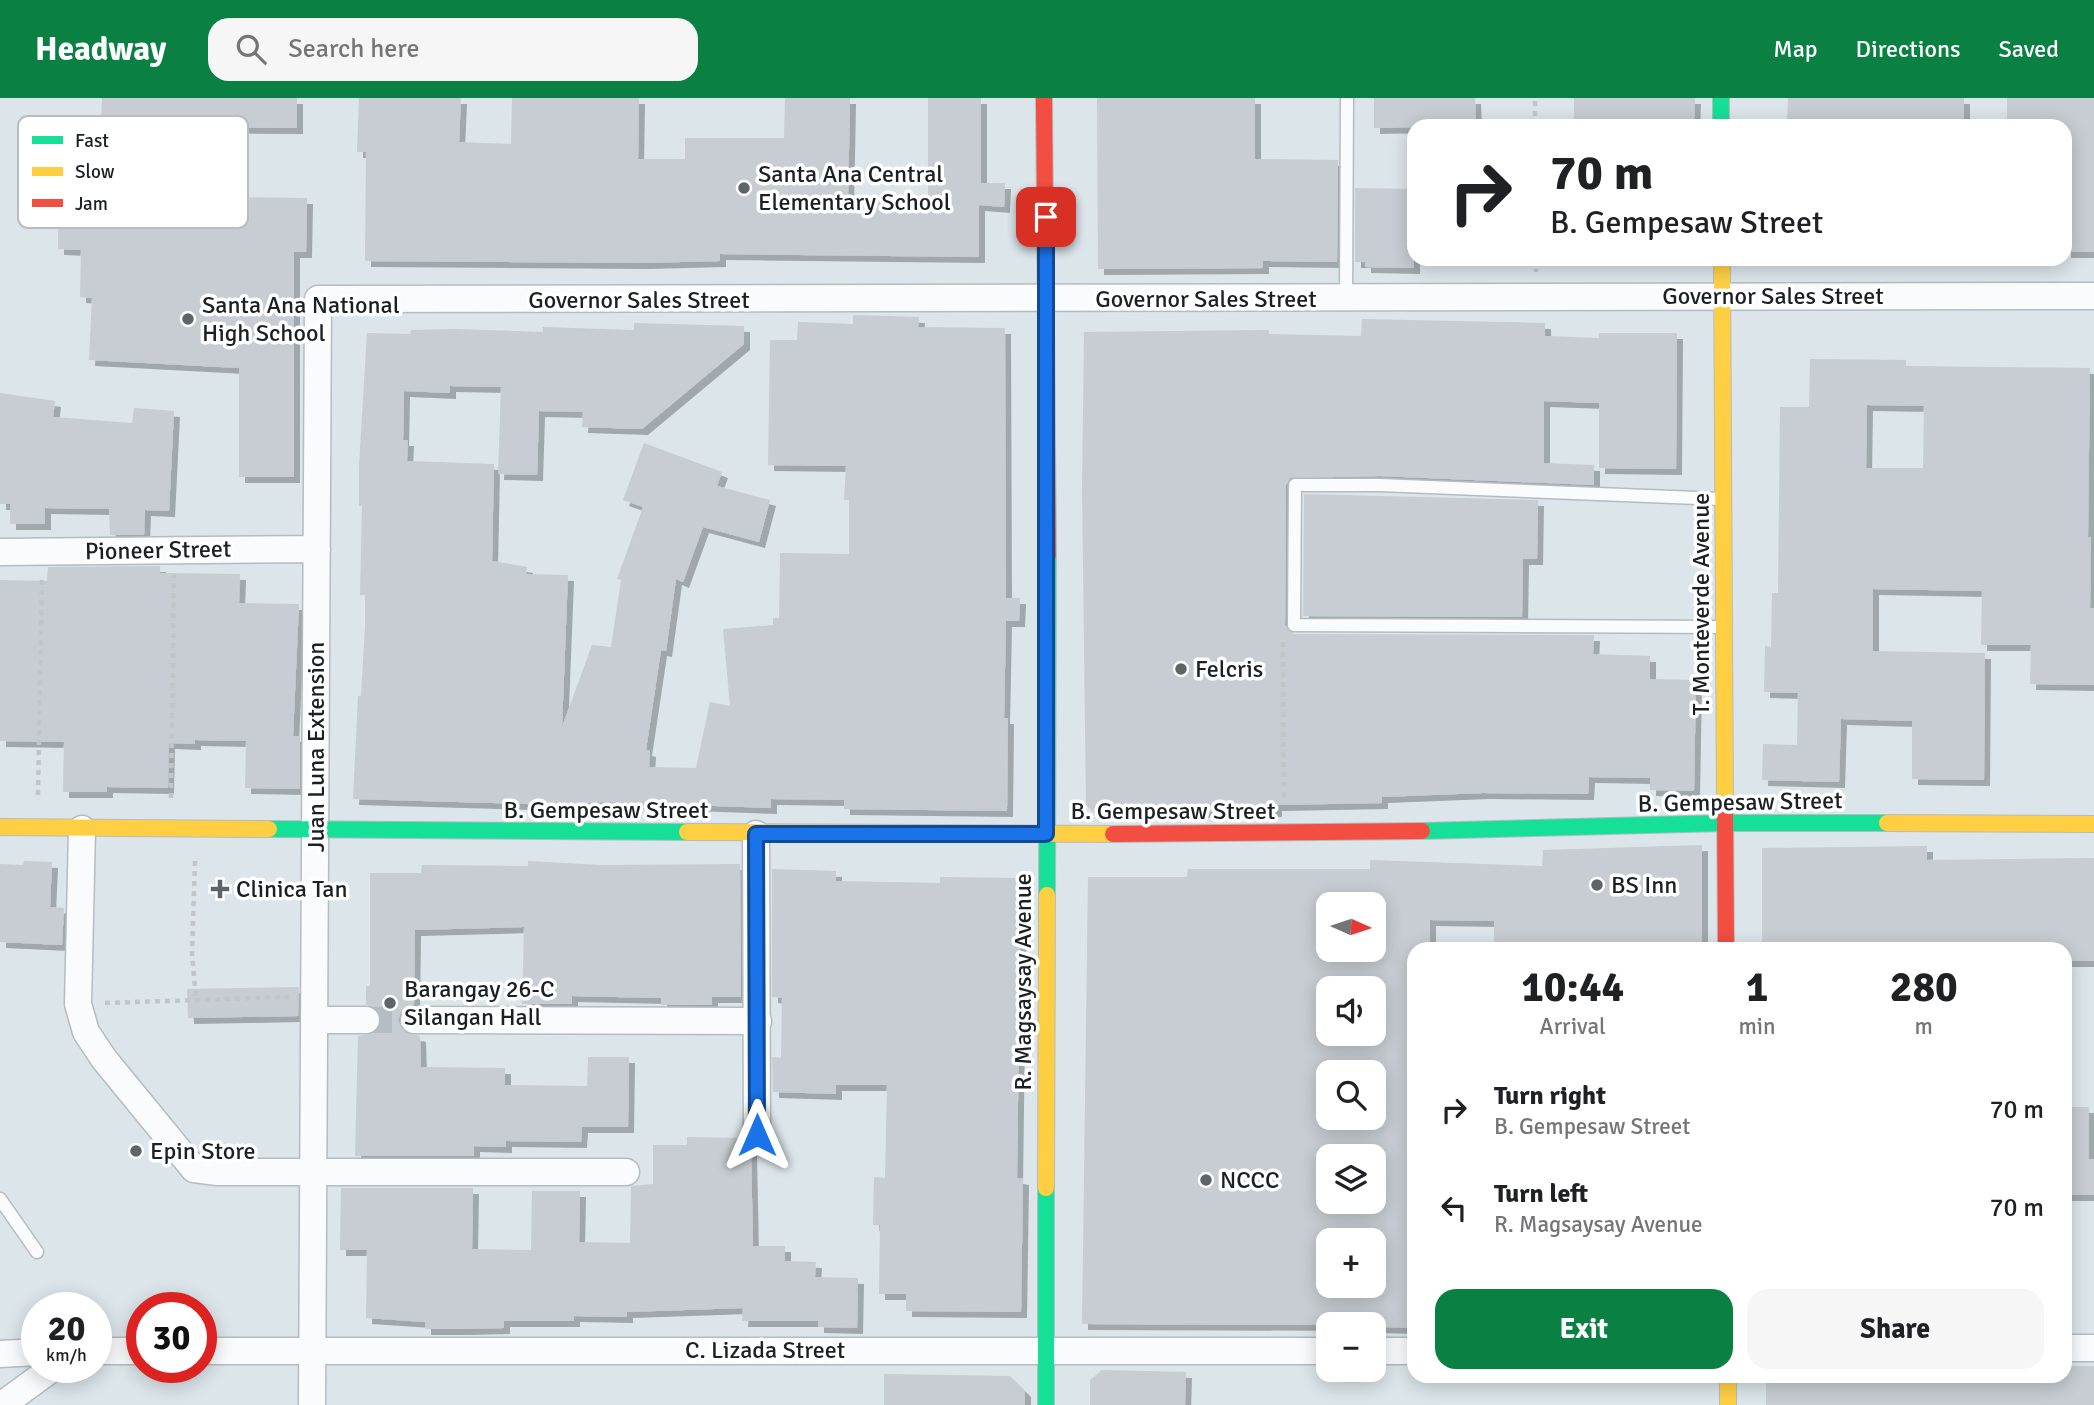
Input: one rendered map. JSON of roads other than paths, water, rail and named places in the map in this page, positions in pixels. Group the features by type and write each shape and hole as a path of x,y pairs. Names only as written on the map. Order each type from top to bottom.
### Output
{"street":[{"name":"R. Magsaysay Avenue","path":"1044,98 1046,1405"},
{"path":"1721,98 1721,119"},
{"name":"T. Monteverde Avenue","path":"1722,266 1726,942"},
{"name":"Governor Sales Street","path":"318,299 1046,300 2094,296"},
{"name":"Juan Luna Extension","path":"312,1405 318,299"},
{"name":"Pioneer Street","path":"0,552 317,549"},
{"name":"B. Gempesaw Street","path":"0,827 315,832 1046,834 1726,823 2094,824"},
{"path":"82,829 78,1004 86,1032 104,1059 194,1169 313,1173 626,1172"},
{"path":"756,834 757,1135"},
{"path":"314,1008 366,1020"},
{"path":"414,1020 758,1021"},
{"path":"2072,1348 2094,1348"},
{"name":"C. Lizada Street","path":"217,1351 1316,1351"},
{"path":"1386,1351 1407,1351"},
{"path":"0,1354 21,1353"},
{"path":"2,1405 32,1383"},
{"path":"1728,1383 1728,1405"}],"lane":[{"path":"1346,299 1347,98"},
{"path":"1723,499 1380,485 1294,485 1294,625 1724,627"},
{"path":"0,1199 37,1252"}],"tunnel":[{"path":"366,1020 414,1020"}],"place":[{"name":"Santa Ana Central Elementary School","path":"744,188"},
{"name":"Santa Ana National High School","path":"188,319"},
{"name":"Felcris","path":"1181,669"},
{"name":"BS Inn","path":"1597,885"},
{"name":"Clinica Tan","path":"220,889"},
{"name":"Barangay 26-C Silangan Hall","path":"390,1003"},
{"name":"Epin Store","path":"136,1151"},
{"name":"NCCC","path":"1206,1180"}]}
